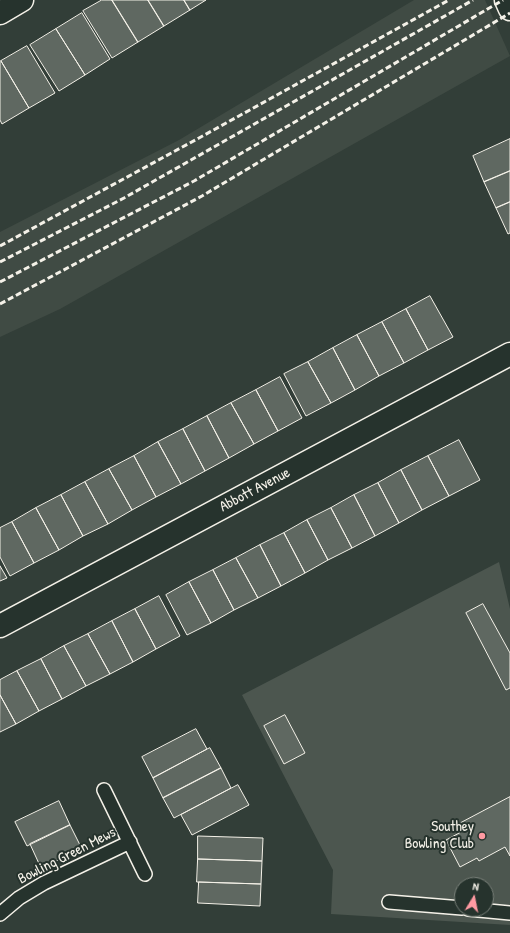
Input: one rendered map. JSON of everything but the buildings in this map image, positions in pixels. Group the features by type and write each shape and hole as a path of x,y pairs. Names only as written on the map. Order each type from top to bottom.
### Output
{"street":[{"path":"0,13 22,0"},
{"path":"506,0 510,9"},
{"name":"Abbott Avenue","path":"0,626 510,354"}],"lane":[{"name":"Bowling Green Mews","path":"104,790 145,874"},
{"name":"Bowling Green Mews","path":"0,914 19,898 44,883 130,842"},
{"path":"389,902 454,907"},
{"path":"494,911 510,912"}],"shaded area":[{"path":"414,0 485,0 510,56 60,309 0,337 0,232 179,140"},
{"path":"499,562 510,609 510,925 331,914 333,870 242,695"}],"railway":[{"path":"0,246 449,0"},
{"path":"0,262 124,198 473,0"},
{"path":"0,282 194,181 503,0"},
{"path":"0,304 202,196 510,13"}],"place":[{"name":"Southey Bowling Club","path":"482,836"}]}
